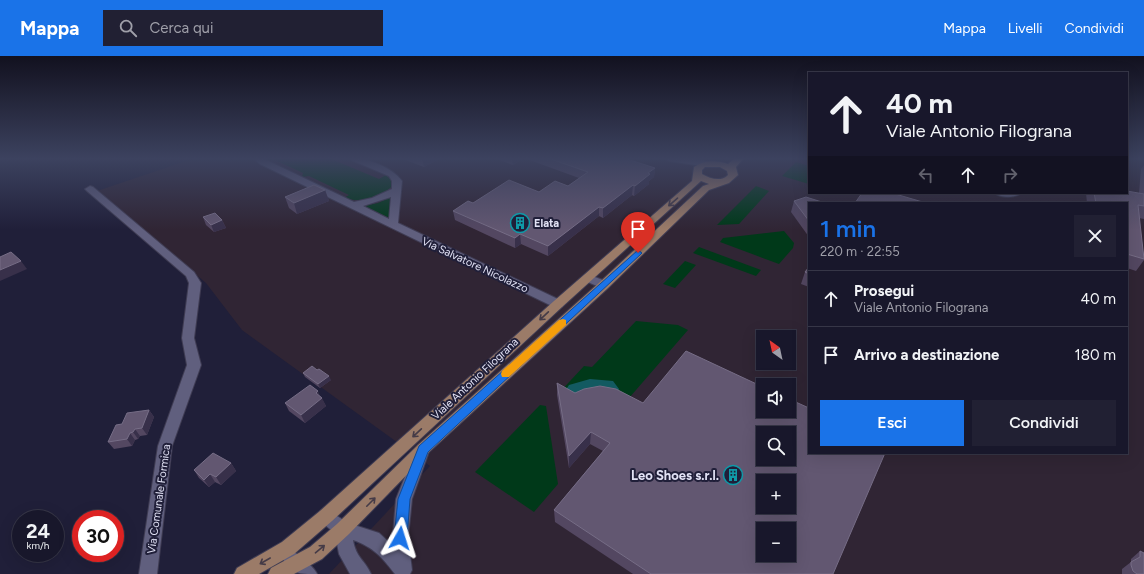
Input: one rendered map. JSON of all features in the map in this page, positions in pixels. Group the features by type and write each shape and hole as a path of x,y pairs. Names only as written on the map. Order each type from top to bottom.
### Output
{"main road":[{"name":"Viale Antonio Filograna","path":"243,574 288,548 326,516 558,304 696,182"},
{"name":"Viale Antonio Filograna","path":"277,574 301,569 316,553 344,529 423,449 604,285 706,188 721,182"}],"street":[{"name":"Via Salvatore Nicolazzo","path":"305,182 558,304"},
{"path":"393,225 397,182"},
{"name":"Via Comunale Formica","path":"90,189 190,274 195,283 188,338 194,365 166,446 148,574"},
{"path":"352,205 373,201 397,190"},
{"path":"587,278 604,285"},
{"path":"404,572 400,538 404,499 423,449"},
{"path":"326,516 344,529 373,539 389,553 404,572"},
{"path":"344,529 345,551 356,569 362,574"},
{"path":"288,548 301,569"}],"shaded area":[{"path":"123,182 808,182 808,194 1128,194 1128,182 1144,182 1144,574 329,574 430,466 242,330 206,283 97,191"},
{"path":"322,182 392,182 392,186 382,194 370,199 357,200 344,198 349,195"},
{"path":"756,186 769,191 739,224 717,225"},
{"path":"391,197 389,218 364,206 378,203"},
{"path":"784,231 794,243 793,248 779,264 720,242 723,238"},
{"path":"699,247 761,270 756,276 693,253"},
{"path":"685,261 696,265 675,288 663,284"},
{"path":"636,321 678,325 688,330 623,405 557,395 584,366 592,367"},
{"path":"590,379 613,381 619,389 618,392 585,396 565,391 569,385"},
{"path":"540,405 546,406 558,484 534,512 475,472"}],"building":[{"path":"506,182 514,182 539,192 553,182 568,186 573,182 640,182 635,186 633,185 603,208 599,207 548,246 520,234 515,238 453,211 468,201 473,203"},
{"path":"314,185 325,190 294,203 285,197"},
{"path":"1128,191 1144,194 1144,206 1138,205 1144,259 1128,254 1128,202 1096,202 1094,194 1128,194"},
{"path":"861,194 895,194 923,202 856,202"},
{"path":"806,197 822,202 808,202 808,220 794,201"},
{"path":"215,213 222,220 211,225 203,217"},
{"path":"11,252 21,261 0,270 0,257"},
{"name":"Leo Shoes s.r.l.","path":"686,351 756,384 756,418 796,418 796,402 808,408 808,454 885,454 833,574 651,574 554,510 610,443 591,432 569,456 557,383 575,393 584,389 600,386 616,389 643,403"},
{"path":"312,366 329,376 318,384 303,373"},
{"path":"310,385 318,391 316,393 322,398 301,415 285,403"},
{"path":"149,410 142,428 135,429 130,433 127,439 108,442 116,425 122,424 127,413"},
{"path":"213,453 231,463 216,477 210,474 204,480 194,470"},
{"path":"1140,551 1144,553 1144,574 1137,574 1133,571 1131,565 1131,562 1140,557"}],"slow traffic":[{"path":"506,374 563,322"}],"place":[{"name":"Elata","path":"520,223"},
{"name":"Leo Shoes s.r.l.","path":"733,475"}],"route":[{"path":"400,538 404,499 423,449 638,253"}]}
